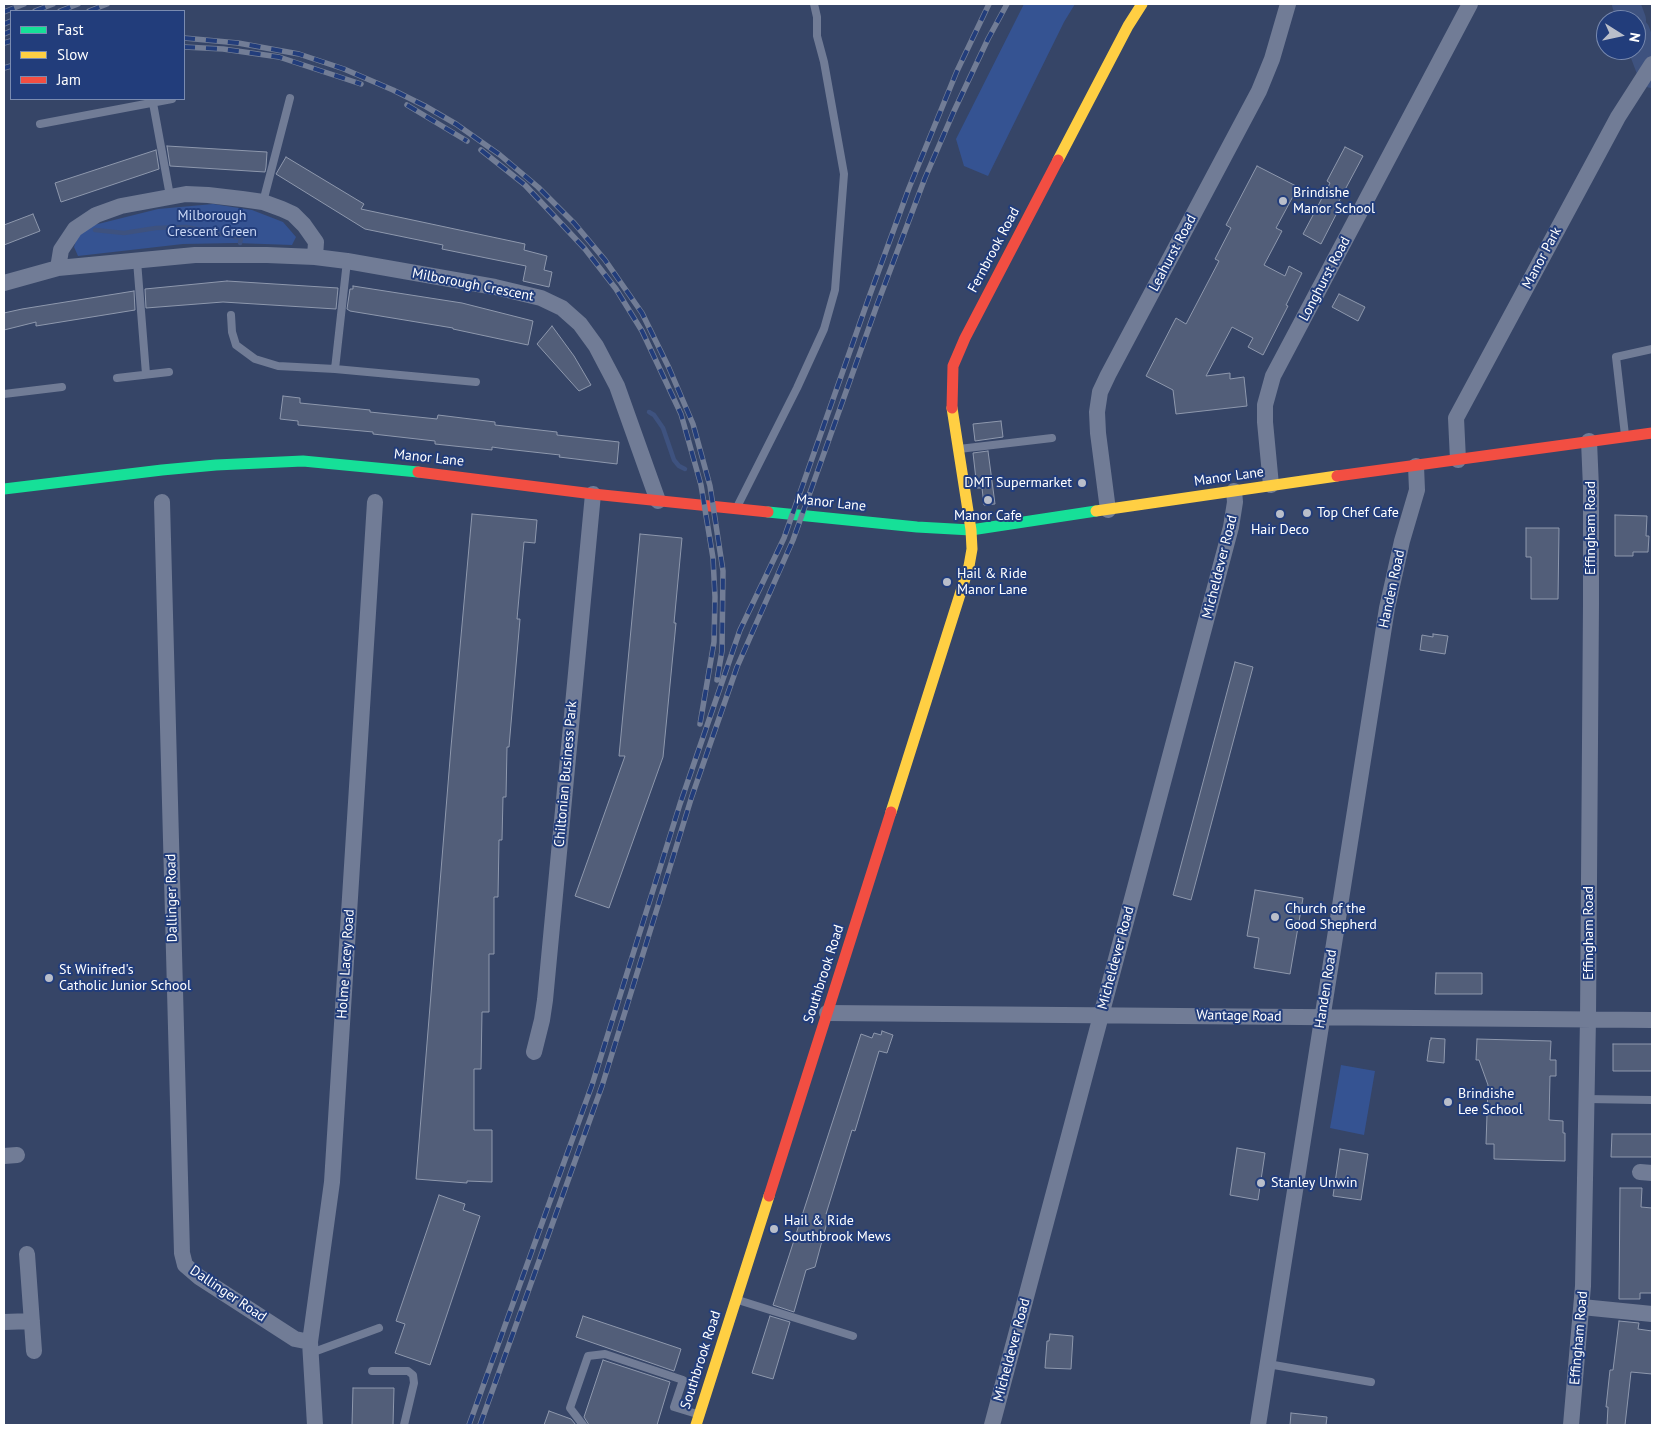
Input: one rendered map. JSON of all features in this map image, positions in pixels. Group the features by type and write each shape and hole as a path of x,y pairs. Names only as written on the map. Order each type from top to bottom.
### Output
{"street":[{"name":"Fernbrook Road","path":"971,530 957,449 951,394 953,366 965,338 1128,26 1142,4"},
{"name":"Leahurst Road","path":"1108,510 1098,433 1097,412 1100,392 1259,91 1272,58 1288,4"},
{"name":"Longhurst Road","path":"1271,486 1265,405 1274,376 1470,4"},
{"name":"Manor Park","path":"1458,460 1456,418 1604,142 1652,64"},
{"path":"58,268 61,250 76,229 96,215 121,206 170,196 208,195 263,202 293,214 304,225 316,242 315,257"},
{"name":"Milborough Crescent","path":"4,283 58,268 195,255 315,257 347,260 495,287 541,298 562,308 580,324 596,346 616,386 658,500"},
{"name":"Manor Lane","path":"4,490 170,469 303,461 442,474 593,494 917,527 971,530 1589,440 1652,433"},
{"name":"Effingham Road","path":"1571,1425 1582,1307 1588,1019 1591,613 1589,440"},
{"name":"Handen Road","path":"1258,1425 1386,608 1402,541 1417,490 1416,466"},
{"name":"Micheldever Road","path":"992,1425 1231,527 1235,502 1234,491"},
{"name":"Chiltonian Business Park","path":"534,1052 545,1000 593,494"},
{"name":"Dallinger Road","path":"162,502 182,1253 185,1265 199,1277 310,1347"},
{"name":"Holme Lacey Road","path":"315,1425 310,1347 332,1182 375,502"},
{"name":"Southbrook Road","path":"698,1420 970,566 972,549 971,530"},
{"name":"Wantage Road","path":"827,1013 1652,1020"},
{"path":"27,1254 34,1351"},
{"path":"1582,1307 1652,1314"},
{"path":"4,1322 32,1321"}],"lane":[{"path":"737,508 797,388 824,329 835,290 844,174 824,62 817,36 814,4"},
{"path":"263,202 290,98"},
{"path":"40,124 167,100"},
{"path":"153,103 170,196"},
{"path":"336,369 347,260"},
{"path":"137,261 146,374"},
{"path":"231,315 232,332 236,346 255,359 278,366 336,369 476,382"},
{"path":"1625,436 1616,357 1652,349"},
{"path":"117,378 169,372"},
{"path":"4,394 62,387"},
{"path":"957,449 1052,438"},
{"path":"1586,1100 1652,1100"},
{"path":"736,1299 852,1336"},
{"path":"310,1347 379,1328"},
{"path":"582,1425 570,1408 588,1356 605,1354 683,1380 674,1407 698,1420"},
{"path":"1268,1364 1371,1382"},
{"path":"372,1370 408,1370 413,1375 414,1383 404,1425"}],"green space":[{"path":"1024,4 1075,4 1064,22 988,176 964,166 956,139"},
{"name":"Milborough Crescent Green","path":"213,204 252,210 283,222 296,237 292,245 183,244 78,256 74,247 78,235 90,226 158,209"},
{"path":"1341,1065 1375,1071 1364,1135 1330,1128"}],"building":[{"path":"167,146 267,152 265,172 170,166"},
{"path":"1345,147 1363,156 1339,201 1342,203 1321,244 1303,234 1330,183 1327,181"},
{"path":"156,150 159,169 61,202 55,183"},
{"path":"286,157 364,204 361,209 525,244 524,250 547,256 544,270 552,272 549,287 523,281 526,266 442,249 443,245 365,229 276,174"},
{"path":"1257,166 1298,187 1276,228 1282,231 1264,265 1285,276 1289,266 1302,273 1286,305 1288,306 1263,355 1248,347 1253,338 1232,327 1206,376 1230,373 1230,379 1244,377 1247,406 1176,414 1173,390 1146,376 1176,318 1186,324 1219,261 1215,259 1231,228 1226,225"},
{"path":"33,214 40,231 4,245 4,225"},
{"path":"227,281 338,288 336,309 223,302 146,308 145,289"},
{"path":"353,286 462,303 533,321 528,345 453,328 350,311 347,309 350,289 353,289"},
{"path":"134,291 135,310 36,326 36,322 4,330 4,313"},
{"path":"1339,294 1365,307 1358,321 1332,307"},
{"path":"552,326 574,356 591,385 579,391 537,344"},
{"path":"283,396 300,398 300,403 437,419 438,415 495,422 495,425 557,432 557,435 619,442 617,464 492,447 492,450 435,444 435,441 373,434 373,432 298,425 298,421 280,419"},
{"path":"1001,421 1003,437 975,441 973,424"},
{"path":"988,451 995,504 984,505 982,488 977,488 973,453"},
{"path":"472,514 537,520 535,543 524,542 517,619 520,619 509,747 507,747 506,797 503,797 502,840 499,840 498,897 494,897 494,954 489,954 489,1012 482,1012 481,1069 474,1069 474,1130 492,1130 492,1182 467,1181 467,1183 416,1179"},
{"path":"1615,515 1647,516 1646,536 1649,536 1648,552 1633,552 1633,556 1615,556"},
{"path":"1526,528 1559,528 1558,599 1531,599 1531,557 1526,557"},
{"path":"640,534 682,538 674,623 676,623 663,757 609,908 575,896 625,756 619,756"},
{"path":"1433,634 1448,636 1445,654 1420,650 1422,635 1433,637"},
{"path":"1235,662 1253,667 1191,900 1173,895"},
{"name":"Church of the Good Shepherd","path":"1255,890 1303,898 1290,974 1254,968 1259,938 1247,936"},
{"path":"1436,973 1482,973 1482,994 1435,994"},
{"path":"882,1031 893,1035 887,1053 879,1051 855,1131 852,1130 826,1214 829,1215 815,1267 806,1270 794,1312 773,1305 861,1034 872,1038 874,1033 881,1035"},
{"path":"1431,1038 1445,1039 1444,1063 1427,1061"},
{"path":"1477,1039 1551,1041 1550,1060 1556,1060 1556,1076 1550,1076 1549,1120 1563,1121 1565,1161 1494,1159 1494,1144 1486,1144 1488,1085 1479,1060 1476,1060"},
{"path":"1613,1044 1652,1044 1652,1071 1613,1071"},
{"path":"1612,1134 1652,1134 1652,1157 1611,1157"},
{"path":"1237,1148 1265,1153 1258,1200 1230,1195"},
{"path":"1340,1149 1368,1154 1361,1200 1333,1196"},
{"path":"1620,1188 1642,1188 1641,1207 1652,1208 1652,1293 1640,1293 1640,1299 1619,1299"},
{"path":"439,1195 465,1204 463,1210 480,1216 430,1365 395,1353 405,1324 396,1321"},
{"path":"583,1316 681,1349 674,1371 576,1337"},
{"path":"770,1316 790,1322 773,1379 752,1373"},
{"path":"1619,1321 1639,1323 1638,1329 1652,1331 1652,1374 1631,1372 1625,1425 1607,1425 1608,1407 1606,1407 1610,1370 1613,1370"},
{"path":"1050,1334 1073,1336 1071,1369 1045,1368 1047,1341 1049,1341"},
{"path":"603,1360 670,1382 657,1425 589,1425 584,1417"},
{"path":"353,1388 394,1388 393,1425 352,1425"},
{"path":"549,1411 571,1419 576,1425 544,1425"},
{"path":"1291,1413 1327,1417 1326,1425 1290,1425"}],"waterway":[{"path":"1626,4 1628,10"},
{"path":"1646,58 1652,74"},
{"path":"95,230 124,233 156,228 186,227 241,238 240,243"},
{"path":"649,412 654,415 663,428 674,460 685,469"}],"railway":[{"path":"4,12 24,4"},
{"path":"38,10 53,4"},
{"path":"63,10 78,4"},
{"path":"92,10 107,4"},
{"path":"469,1425 592,1085 680,804 740,630 784,538 909,188 957,71 989,4"},
{"path":"480,1425 602,1086 692,796 737,667 793,540 877,305 925,178 954,111 1007,4"},
{"path":"4,24 10,21"},
{"path":"4,34 10,31"},
{"path":"185,38 238,43 299,54 344,69 425,106 456,124 500,155 538,187 574,223 605,260 642,313 669,368 693,424 710,486 723,571 722,651 717,680"},
{"path":"4,43 10,41"},
{"path":"185,47 223,49 279,57 361,84"},
{"path":"4,68 10,66"},
{"path":"407,105 467,141"},
{"path":"481,150 525,185 585,249 616,289 642,331 681,414 701,485 713,558 715,597 714,642 700,724"}],"traffic: fast":[{"path":"4,489 162,470 216,465 303,461 418,472"},
{"path":"768,512 917,527 971,530 1096,511"}],"traffic: slow":[{"path":"1058,160 1128,26 1142,4"},
{"path":"891,812 969,566 972,549 971,530 952,408"},
{"path":"1096,511 1337,476"},
{"path":"696,1425 769,1196"}],"traffic: jam":[{"path":"952,408 953,366 965,338 1058,160"},
{"path":"1337,476 1652,433"},
{"path":"418,472 593,494 768,512"},
{"path":"769,1196 891,812"}],"place":[{"name":"Brindishe Manor School","path":"1283,201"},
{"name":"DMT Supermarket","path":"1082,483"},
{"name":"Manor Cafe","path":"988,500"},
{"name":"Top Chef Cafe","path":"1307,513"},
{"name":"Hair Deco","path":"1280,514"},
{"name":"Hail & Ride Manor Lane","path":"947,582"},
{"name":"Church of the Good Shepherd","path":"1275,917"},
{"name":"St Winifred's Catholic Junior School","path":"49,978"},
{"name":"Brindishe Lee School","path":"1448,1102"},
{"name":"Stanley Unwin","path":"1261,1183"},
{"name":"Hail & Ride Southbrook Mews","path":"774,1229"}]}
